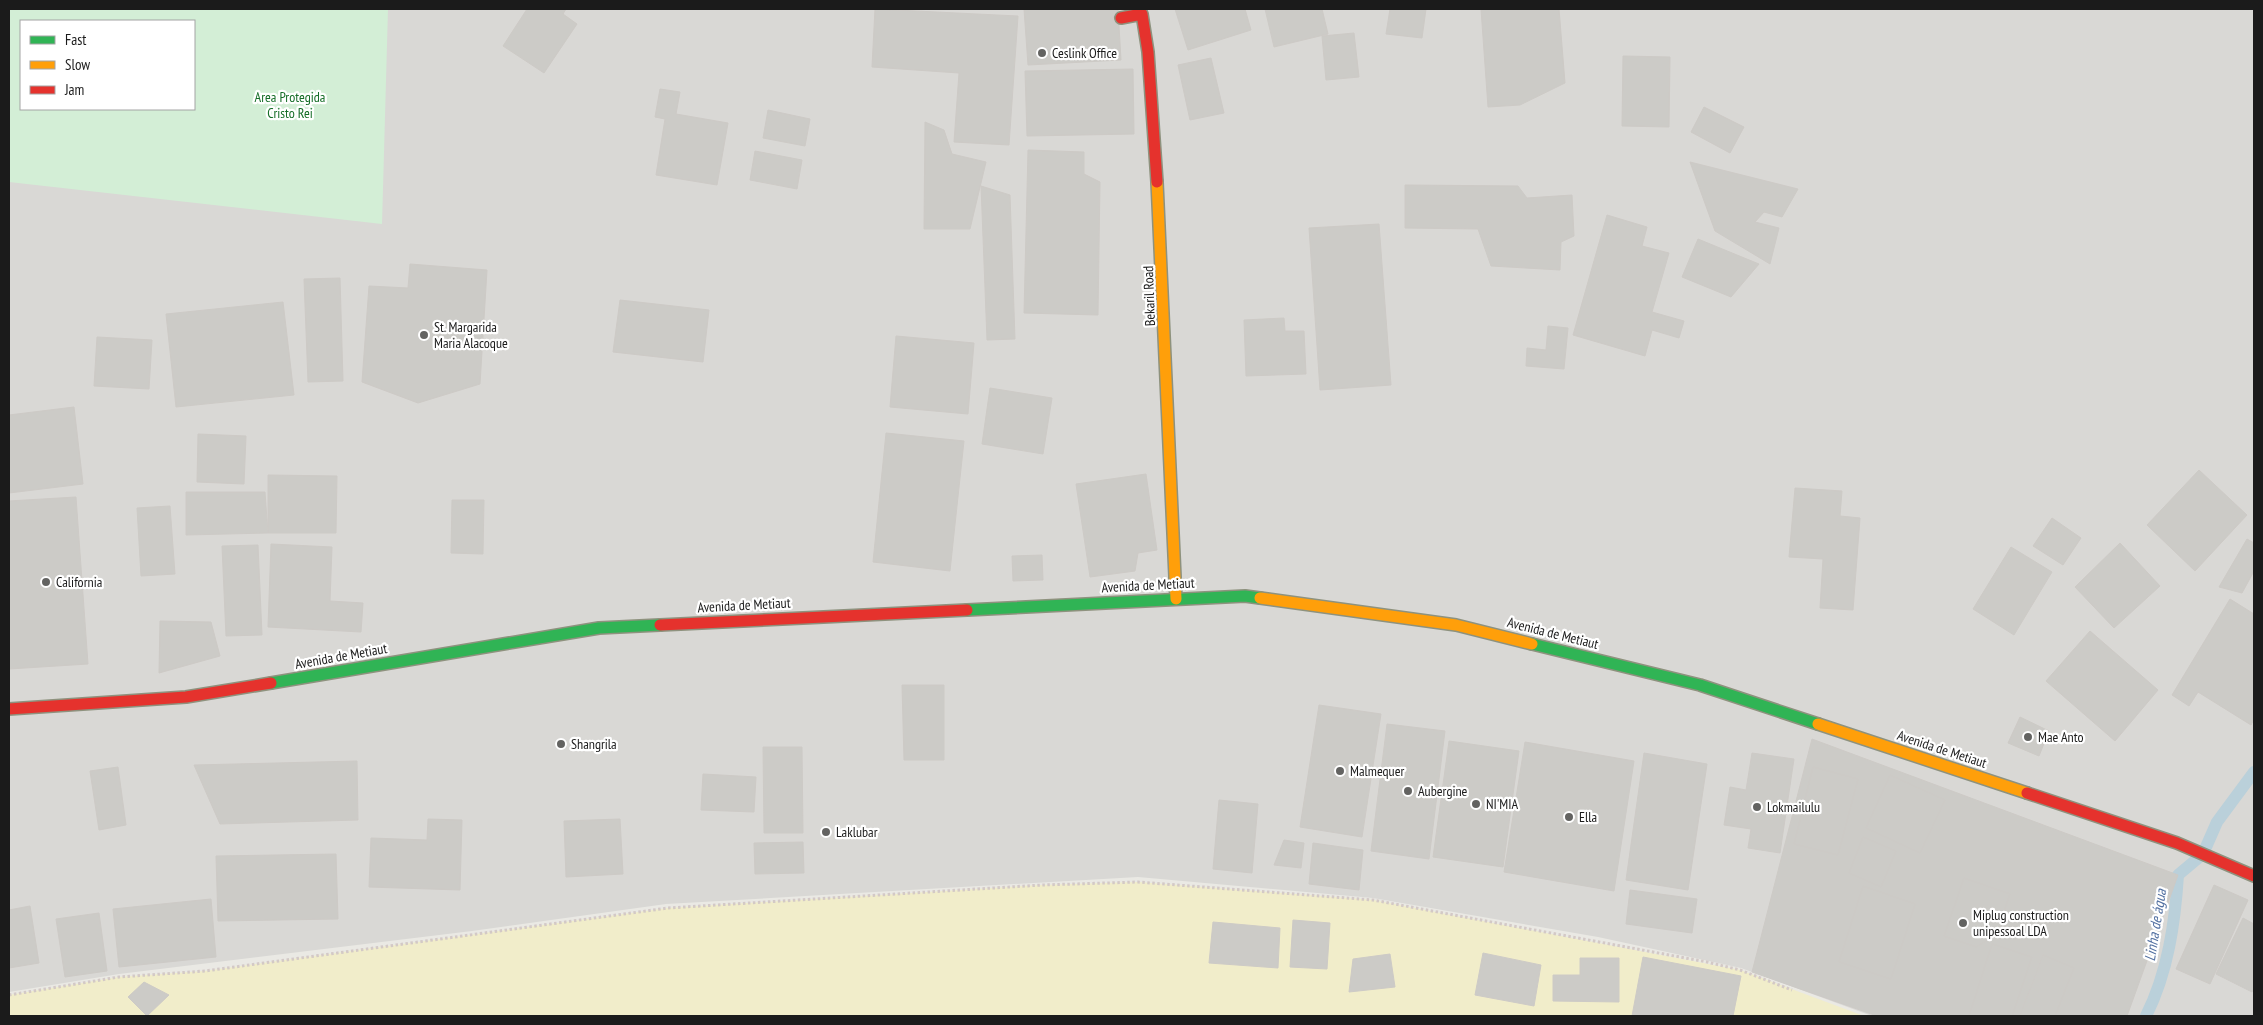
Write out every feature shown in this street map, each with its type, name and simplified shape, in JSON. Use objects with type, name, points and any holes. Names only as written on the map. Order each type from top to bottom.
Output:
[{"type":"main road","name":"Bekaril Road","points":[[1121,18],[1142,14],[1148,52],[1161,236],[1176,599]]},
{"type":"main road","name":"Avenida de Metiaut","points":[[9,709],[186,697],[599,628],[1245,596],[1456,625],[1700,685],[2177,842],[2254,876]]},
{"type":"path","points":[[9,996],[119,977],[205,971],[668,908],[1015,886],[1138,882],[1373,900],[1707,962],[1740,970],[1792,990]]},
{"type":"shaded area","points":[[346,9],[2254,9],[2254,1016],[1872,1016],[1741,968],[1598,937],[1373,898],[1138,877],[666,904],[472,931],[119,974],[9,992],[9,128],[334,175]]},
{"type":"sand","points":[[1138,882],[1373,900],[1740,970],[1864,1016],[9,1016],[9,995],[119,977],[205,971],[668,908],[1042,885]]},
{"type":"green space","name":"Area Protegida Cristo Rei","points":[[9,9],[388,9],[382,224],[9,182]]},
{"type":"building","points":[[527,9],[566,9],[563,14],[577,24],[544,73],[503,46]]},
{"type":"building","points":[[875,9],[1018,16],[1009,145],[954,142],[959,73],[872,67]]},
{"type":"building","points":[[1024,9],[1118,9],[1121,60],[1028,65]]},
{"type":"building","points":[[1175,9],[1245,9],[1251,30],[1188,50]]},
{"type":"building","points":[[1265,9],[1322,9],[1328,34],[1274,47]]},
{"type":"building","points":[[1390,9],[1426,9],[1422,38],[1386,34]]},
{"type":"building","points":[[1481,9],[1559,9],[1565,83],[1520,105],[1488,107]]},
{"type":"building","points":[[1354,33],[1359,77],[1326,80],[1322,36]]},
{"type":"building","points":[[1623,56],[1670,57],[1669,127],[1622,126]]},
{"type":"building","points":[[1211,58],[1224,113],[1190,120],[1178,65]]},
{"type":"building","points":[[1133,69],[1134,134],[1027,136],[1025,71]]},
{"type":"building","points":[[660,89],[680,92],[676,114],[728,123],[717,185],[656,175],[665,119],[655,117]]},
{"type":"building","points":[[1704,107],[1744,127],[1730,153],[1691,132]]},
{"type":"building","points":[[768,110],[810,119],[805,146],[763,138]]},
{"type":"building","points":[[925,122],[944,130],[952,154],[986,162],[970,229],[924,229]]},
{"type":"building","points":[[1028,150],[1084,152],[1084,174],[1100,182],[1098,315],[1024,313]]},
{"type":"building","points":[[755,151],[802,160],[797,189],[750,180]]},
{"type":"building","points":[[1690,162],[1798,189],[1782,217],[1764,212],[1755,222],[1779,228],[1770,264],[1715,231]]},
{"type":"building","points":[[1405,185],[1518,186],[1527,198],[1572,195],[1574,236],[1561,242],[1560,270],[1491,266],[1478,229],[1405,228]]},
{"type":"building","points":[[981,186],[1010,195],[1015,339],[987,340]]},
{"type":"building","points":[[1607,215],[1647,227],[1642,246],[1669,253],[1652,312],[1684,321],[1679,338],[1652,330],[1645,356],[1573,335]]},
{"type":"building","points":[[1379,224],[1391,385],[1320,390],[1309,228]]},
{"type":"building","points":[[1698,239],[1759,264],[1731,297],[1682,277]]},
{"type":"building","name":"St. Margarida Maria Alacoque","points":[[410,264],[487,270],[480,384],[418,403],[362,382],[369,286],[408,288]]},
{"type":"building","points":[[340,278],[343,381],[308,382],[304,279]]},
{"type":"building","points":[[620,300],[709,310],[703,362],[613,352]]},
{"type":"building","points":[[283,302],[294,395],[176,407],[166,314]]},
{"type":"building","points":[[1284,318],[1285,331],[1304,331],[1306,374],[1246,376],[1244,320]]},
{"type":"building","points":[[1548,326],[1568,328],[1564,369],[1526,366],[1527,348],[1546,350]]},
{"type":"building","points":[[896,336],[974,343],[968,414],[890,407]]},
{"type":"building","points":[[97,337],[152,340],[149,389],[94,386]]},
{"type":"building","points":[[990,388],[1052,398],[1043,454],[982,444]]},
{"type":"building","points":[[74,407],[83,484],[9,493],[9,415]]},
{"type":"building","points":[[886,433],[964,441],[950,571],[873,562]]},
{"type":"building","points":[[198,434],[246,436],[244,484],[197,482]]},
{"type":"building","points":[[2199,470],[2247,515],[2195,571],[2147,525]]},
{"type":"building","points":[[1146,474],[1157,550],[1138,553],[1135,571],[1090,577],[1076,484]]},
{"type":"building","points":[[268,475],[337,476],[336,533],[268,533]]},
{"type":"building","points":[[1795,488],[1842,491],[1840,516],[1860,518],[1853,610],[1820,608],[1823,559],[1789,557]]},
{"type":"building","points":[[186,492],[265,492],[268,533],[186,535]]},
{"type":"building","name":"California","points":[[76,497],[88,664],[9,669],[9,501]]},
{"type":"building","points":[[452,500],[484,500],[483,554],[451,553]]},
{"type":"building","points":[[170,506],[175,574],[141,576],[137,508]]},
{"type":"building","points":[[2052,518],[2081,538],[2063,565],[2033,546]]},
{"type":"building","points":[[2247,539],[2254,543],[2254,571],[2242,593],[2219,587]]},
{"type":"building","points":[[2120,543],[2160,586],[2114,628],[2075,587]]},
{"type":"building","points":[[271,544],[332,547],[330,601],[363,603],[361,632],[268,627]]},
{"type":"building","points":[[258,545],[262,635],[226,636],[222,546]]},
{"type":"building","points":[[2011,547],[2052,572],[2014,635],[1973,609]]},
{"type":"building","points":[[1042,555],[1043,580],[1013,581],[1012,556]]},
{"type":"building","points":[[2230,599],[2254,614],[2254,719],[2251,725],[2198,692],[2189,706],[2172,695]]},
{"type":"building","points":[[160,621],[211,622],[220,656],[159,673]]},
{"type":"building","points":[[2090,631],[2158,690],[2115,741],[2046,681]]},
{"type":"building","points":[[902,685],[944,685],[944,760],[904,760]]},
{"type":"building","name":"Malmequer","points":[[1319,705],[1381,714],[1362,837],[1300,827]]},
{"type":"building","name":"Mae Anto","points":[[2020,717],[2049,731],[2039,756],[2008,743]]},
{"type":"building","name":"Aubergine","points":[[1387,724],[1445,731],[1429,859],[1371,851]]},
{"type":"building","name":"Miplug construction unipessoal LDA","points":[[1812,739],[2178,875],[2127,1016],[1877,1016],[1752,972]]},
{"type":"building","name":"NI'MIA","points":[[1449,741],[1519,751],[1503,867],[1433,857]]},
{"type":"building","name":"Ella","points":[[1525,742],[1634,761],[1614,891],[1504,872]]},
{"type":"building","points":[[763,747],[802,747],[803,833],[764,833]]},
{"type":"building","points":[[1644,753],[1707,764],[1688,890],[1626,880]]},
{"type":"building","name":"Lokmailulu","points":[[1752,753],[1794,759],[1780,853],[1748,848],[1751,829],[1724,825],[1730,787],[1746,790]]},
{"type":"building","points":[[357,761],[358,820],[220,824],[194,765]]},
{"type":"building","points":[[118,767],[126,825],[99,830],[90,771]]},
{"type":"building","points":[[1813,767],[1858,779],[1838,855],[1794,844]]},
{"type":"building","points":[[703,774],[756,777],[754,812],[701,810]]},
{"type":"building","points":[[1890,775],[1945,800],[1920,853],[1866,828]]},
{"type":"building","points":[[1219,800],[1258,804],[1252,873],[1213,869]]},
{"type":"building","points":[[428,819],[462,820],[460,890],[369,887],[371,838],[427,840]]},
{"type":"building","points":[[620,819],[623,874],[566,877],[564,821]]},
{"type":"building","points":[[1863,837],[1896,851],[1881,887],[1849,873]]},
{"type":"building","points":[[1284,840],[1304,843],[1301,868],[1274,865]]},
{"type":"building","points":[[803,842],[804,873],[755,874],[754,843]]},
{"type":"building","points":[[1313,843],[1363,850],[1359,890],[1309,884]]},
{"type":"building","points":[[336,854],[338,919],[218,921],[216,856]]},
{"type":"building","points":[[1964,878],[2010,894],[1996,935],[1976,947],[1944,936]]},
{"type":"building","points":[[2214,885],[2248,900],[2210,984],[2176,969]]},
{"type":"building","points":[[1863,886],[1915,904],[1891,979],[1839,962]]},
{"type":"building","points":[[1630,890],[1697,899],[1692,933],[1626,924]]},
{"type":"building","points":[[211,899],[216,957],[119,967],[113,909]]},
{"type":"building","points":[[30,906],[39,963],[9,968],[9,910]]},
{"type":"building","points":[[99,913],[107,971],[65,977],[56,919]]},
{"type":"building","points":[[2243,918],[2254,924],[2254,988],[2252,992],[2216,974]]},
{"type":"building","points":[[1293,920],[1330,923],[1327,969],[1290,967]]},
{"type":"building","points":[[1213,922],[1280,928],[1278,968],[1209,963]]},
{"type":"building","points":[[1992,944],[2032,957],[2012,1016],[1969,1016]]},
{"type":"building","points":[[1483,953],[1541,965],[1534,1006],[1475,995]]},
{"type":"building","points":[[1390,954],[1395,987],[1349,992],[1353,959]]},
{"type":"building","points":[[2043,955],[2074,968],[2055,1016],[2020,1016]]},
{"type":"building","points":[[1643,957],[1741,976],[1733,1016],[1632,1016]]},
{"type":"building","points":[[1580,958],[1619,958],[1619,1002],[1553,1001],[1553,975],[1580,975]]},
{"type":"building","points":[[144,982],[169,995],[147,1016],[128,997]]},
{"type":"waterway","name":"Linha de água","points":[[2146,1016],[2154,999],[2165,965],[2175,911],[2178,875],[2203,854],[2217,822],[2254,772]]},
{"type":"traffic: fast","points":[[967,610],[1245,596],[1260,598]]},
{"type":"traffic: fast","points":[[271,683],[599,628],[660,625]]},
{"type":"traffic: fast","points":[[1532,644],[1700,685],[1818,724]]},
{"type":"traffic: slow","points":[[1157,182],[1176,599]]},
{"type":"traffic: slow","points":[[1260,598],[1456,625],[1532,644]]},
{"type":"traffic: slow","points":[[1818,724],[2027,793]]},
{"type":"traffic: jam","points":[[1121,18],[1142,14],[1148,52],[1157,182]]},
{"type":"traffic: jam","points":[[660,625],[967,610]]},
{"type":"traffic: jam","points":[[9,709],[186,697],[271,683]]},
{"type":"traffic: jam","points":[[2027,793],[2177,843],[2254,876]]},
{"type":"place","name":"Ceslink Office","points":[[1042,53]]},
{"type":"place","name":"St. Margarida Maria Alacoque","points":[[424,335]]},
{"type":"place","name":"California","points":[[46,582]]},
{"type":"place","name":"Mae Anto","points":[[2028,737]]},
{"type":"place","name":"Shangrila","points":[[561,744]]},
{"type":"place","name":"Malmequer","points":[[1340,771]]},
{"type":"place","name":"Aubergine","points":[[1408,791]]},
{"type":"place","name":"NI'MIA","points":[[1476,804]]},
{"type":"place","name":"Lokmailulu","points":[[1757,807]]},
{"type":"place","name":"Ella","points":[[1569,817]]},
{"type":"place","name":"Laklubar","points":[[826,832]]},
{"type":"place","name":"Miplug construction unipessoal LDA","points":[[1963,923]]}]
